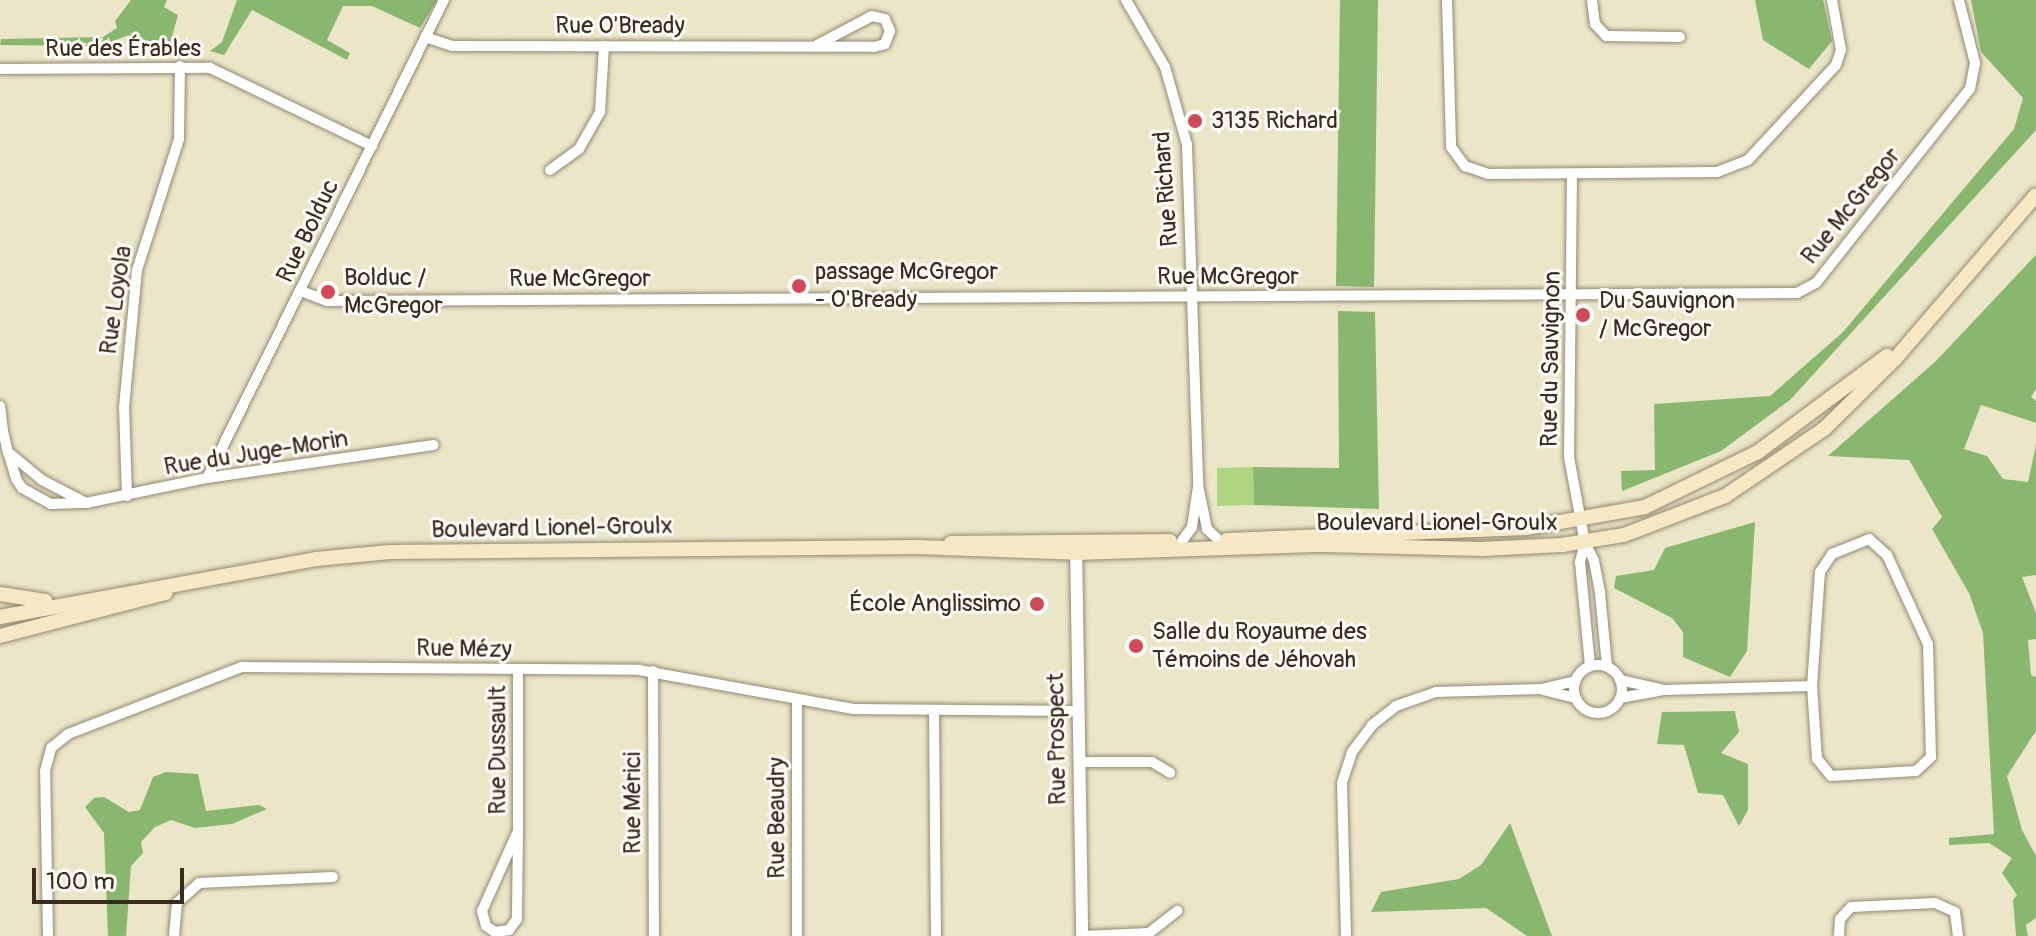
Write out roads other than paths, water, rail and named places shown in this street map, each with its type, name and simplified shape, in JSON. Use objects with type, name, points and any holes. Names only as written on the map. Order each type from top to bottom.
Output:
[{"type":"main road","name":"Boulevard Lionel-Groulx","points":[[0,617],[61,603],[191,584],[316,559],[390,552],[1323,545],[1482,549],[1585,543],[1695,509],[1769,470],[1868,388],[2036,195]]},
{"type":"main road","name":"Boulevard Lionel-Groulx","points":[[1076,547],[1580,522],[1672,497],[1747,458],[1861,378],[1928,318]]},
{"type":"main road","name":"Boulevard Lionel-Groulx","points":[[0,636],[43,627],[191,584]]},
{"type":"main road","points":[[0,594],[61,603]]},
{"type":"main road","points":[[0,644],[43,627]]},
{"type":"street","name":"Rue Bolduc","points":[[207,478],[444,0]]},
{"type":"street","name":"Rue Richard","points":[[1126,0],[1165,67],[1182,122],[1193,297],[1198,485],[1193,522],[1182,541]]},
{"type":"street","points":[[1447,0],[1448,135],[1456,157],[1488,174],[1717,172],[1748,160],[1836,65],[1841,50],[1832,0]]},
{"type":"street","points":[[1592,0],[1595,24],[1606,36],[1680,37]]},
{"type":"street","name":"Rue McGregor","points":[[301,291],[327,301],[1790,294],[1816,283],[1970,89],[1975,63],[1959,0]]},
{"type":"street","name":"Rue O'Bready","points":[[425,37],[452,46],[880,46],[890,31],[885,19],[872,16],[817,45]]},
{"type":"street","points":[[550,170],[579,149],[600,112],[604,46]]},
{"type":"street","name":"Rue des Érables","points":[[0,69],[180,66],[239,78],[372,146]]},
{"type":"street","name":"Rue Loyola","points":[[127,496],[124,407],[137,270],[179,139],[180,66]]},
{"type":"street","name":"Rue du Sauvignon","points":[[1572,174],[1569,457],[1585,543]]},
{"type":"street","name":"Rue du Juge-Morin","points":[[0,406],[16,479],[30,495],[64,506],[207,478],[434,445]]},
{"type":"street","points":[[8,452],[42,480],[86,503]]},
{"type":"street","name":"Rue Richard","points":[[1198,485],[1207,529],[1219,540]]},
{"type":"street","points":[[1861,539],[1875,541],[1887,555],[1928,644],[1930,763],[1916,771],[1840,776],[1824,771],[1817,759],[1812,686],[1822,564],[1861,539]]},
{"type":"street","points":[[1585,543],[1580,562],[1590,666]]},
{"type":"street","points":[[1585,543],[1598,582],[1607,666],[1620,680],[1663,690]]},
{"type":"street","name":"Rue Prospect","points":[[1076,547],[1082,936]]},
{"type":"street","points":[[1346,936],[1341,802],[1346,766],[1360,739],[1382,716],[1421,696],[1541,689],[1575,681],[1590,666],[1607,666]]},
{"type":"street","name":"Rue Mézy","points":[[48,936],[46,759],[68,734],[242,667],[653,671],[797,701],[934,713],[1078,711]]},
{"type":"street","name":"Rue Dussault","points":[[518,670],[518,831],[517,919],[509,930],[495,932],[483,921],[482,911],[518,831]]},
{"type":"street","name":"Rue Mérici","points":[[653,671],[654,936]]},
{"type":"street","points":[[1620,680],[1620,698]]},
{"type":"street","points":[[1575,681],[1576,698]]},
{"type":"street","points":[[1541,689],[1576,698],[1595,713],[1609,710],[1620,698],[1663,690],[1812,686]]},
{"type":"street","name":"Rue Beaudry","points":[[797,701],[797,936]]},
{"type":"street","points":[[934,713],[936,936]]},
{"type":"street","points":[[1080,762],[1152,762],[1170,773]]},
{"type":"street","points":[[174,936],[177,903],[199,883],[333,877]]},
{"type":"street","points":[[1839,936],[1840,919],[1851,907],[1943,903],[1955,912],[1958,936]]},
{"type":"street","points":[[1082,936],[1149,933],[1177,911]]},
{"type":"place","name":"3135 Richard","points":[[1195,121]]},
{"type":"place","name":"passage McGregor - O'Bready","points":[[799,286]]},
{"type":"place","name":"Bolduc / McGregor","points":[[328,292]]},
{"type":"place","name":"Du Sauvignon / McGregor","points":[[1583,315]]},
{"type":"place","name":"École Anglissimo","points":[[1037,604]]},
{"type":"place","name":"Salle du Royaume des Témoins de Jéhovah","points":[[1136,646]]}]
